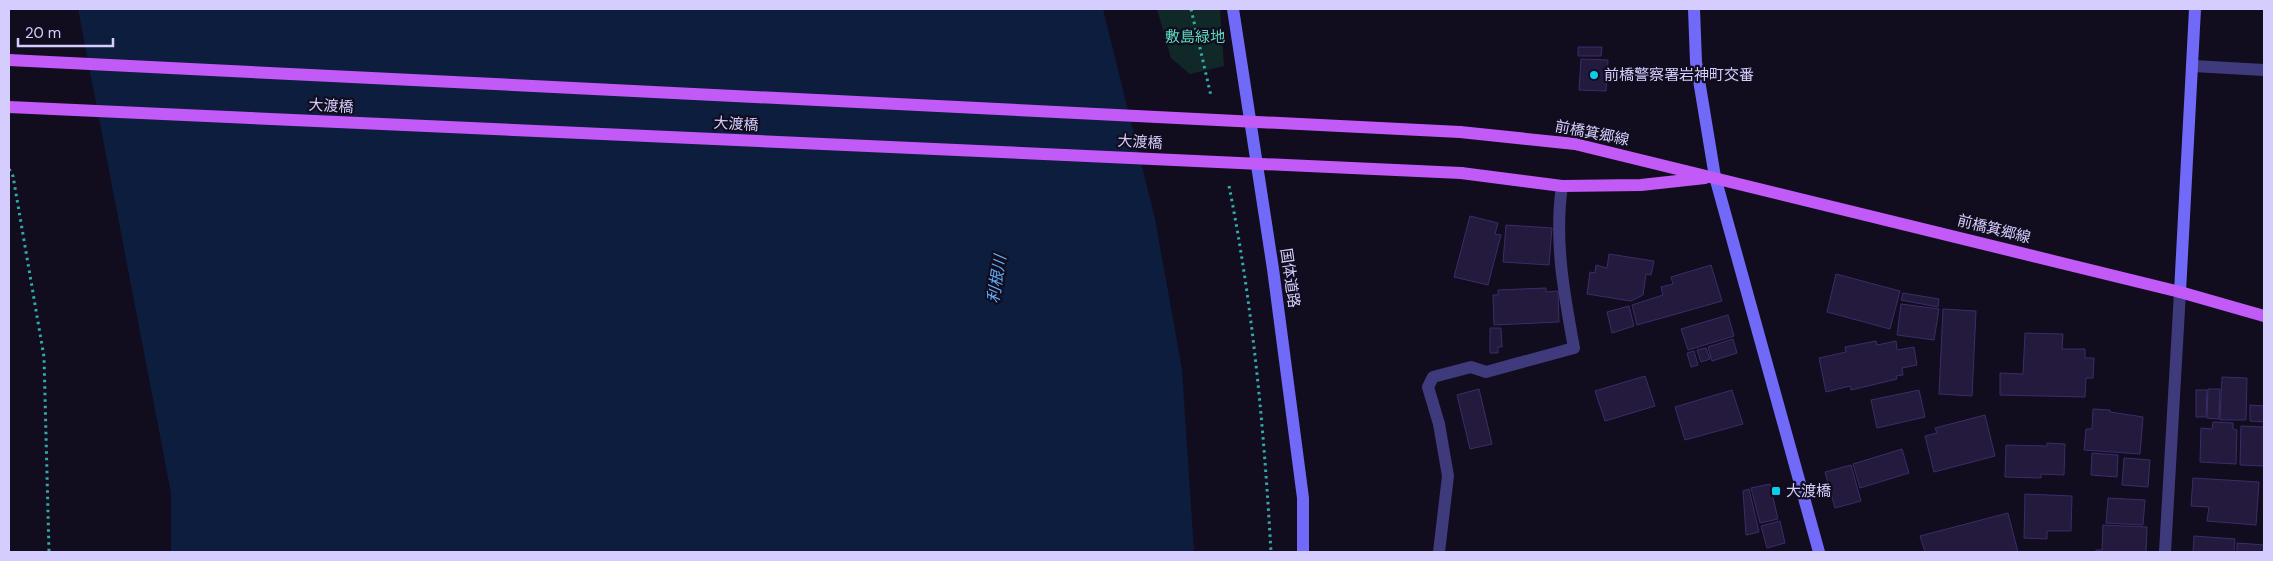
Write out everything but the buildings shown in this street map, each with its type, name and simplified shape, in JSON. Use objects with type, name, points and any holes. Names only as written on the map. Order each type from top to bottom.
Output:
[{"type":"main road","name":"大渡橋","points":[[9,60],[1460,132]]},
{"type":"main road","name":"大渡橋","points":[[9,107],[1461,173]]},
{"type":"main road","name":"前橋箕郷線","points":[[1460,132],[1575,144],[2180,292],[2264,316]]},
{"type":"main road","name":"前橋箕郷線","points":[[1461,173],[1562,186],[1640,185],[1715,177]]},
{"type":"street","name":"国体道路","points":[[1233,9],[1273,269],[1303,498],[1303,552]]},
{"type":"street","points":[[1694,9],[1696,62],[1715,177],[1819,552]]},
{"type":"street","points":[[2165,552],[2195,9]]},
{"type":"street","points":[[2193,66],[2264,70]]},
{"type":"street","points":[[1439,552],[1448,476],[1439,424],[1428,387],[1434,377],[1471,367],[1486,372],[1574,348],[1561,278],[1558,211],[1562,186]]},
{"type":"path","points":[[1191,9],[1212,102]]},
{"type":"path","points":[[9,169],[13,176],[44,357],[49,552]]},
{"type":"path","points":[[1227,178],[1243,265],[1254,354],[1265,456],[1271,552]]},
{"type":"green space","name":"敷島緑地","points":[[1157,9],[1220,9],[1224,66],[1190,74],[1171,58]]},
{"type":"water","name":"利根川","points":[[78,9],[1103,9],[1155,219],[1182,369],[1194,552],[171,552],[171,493]]},
{"type":"place","name":"前橋警察署岩神町交番","points":[[1594,75]]},
{"type":"place","name":"大渡橋","points":[[1776,491]]}]
